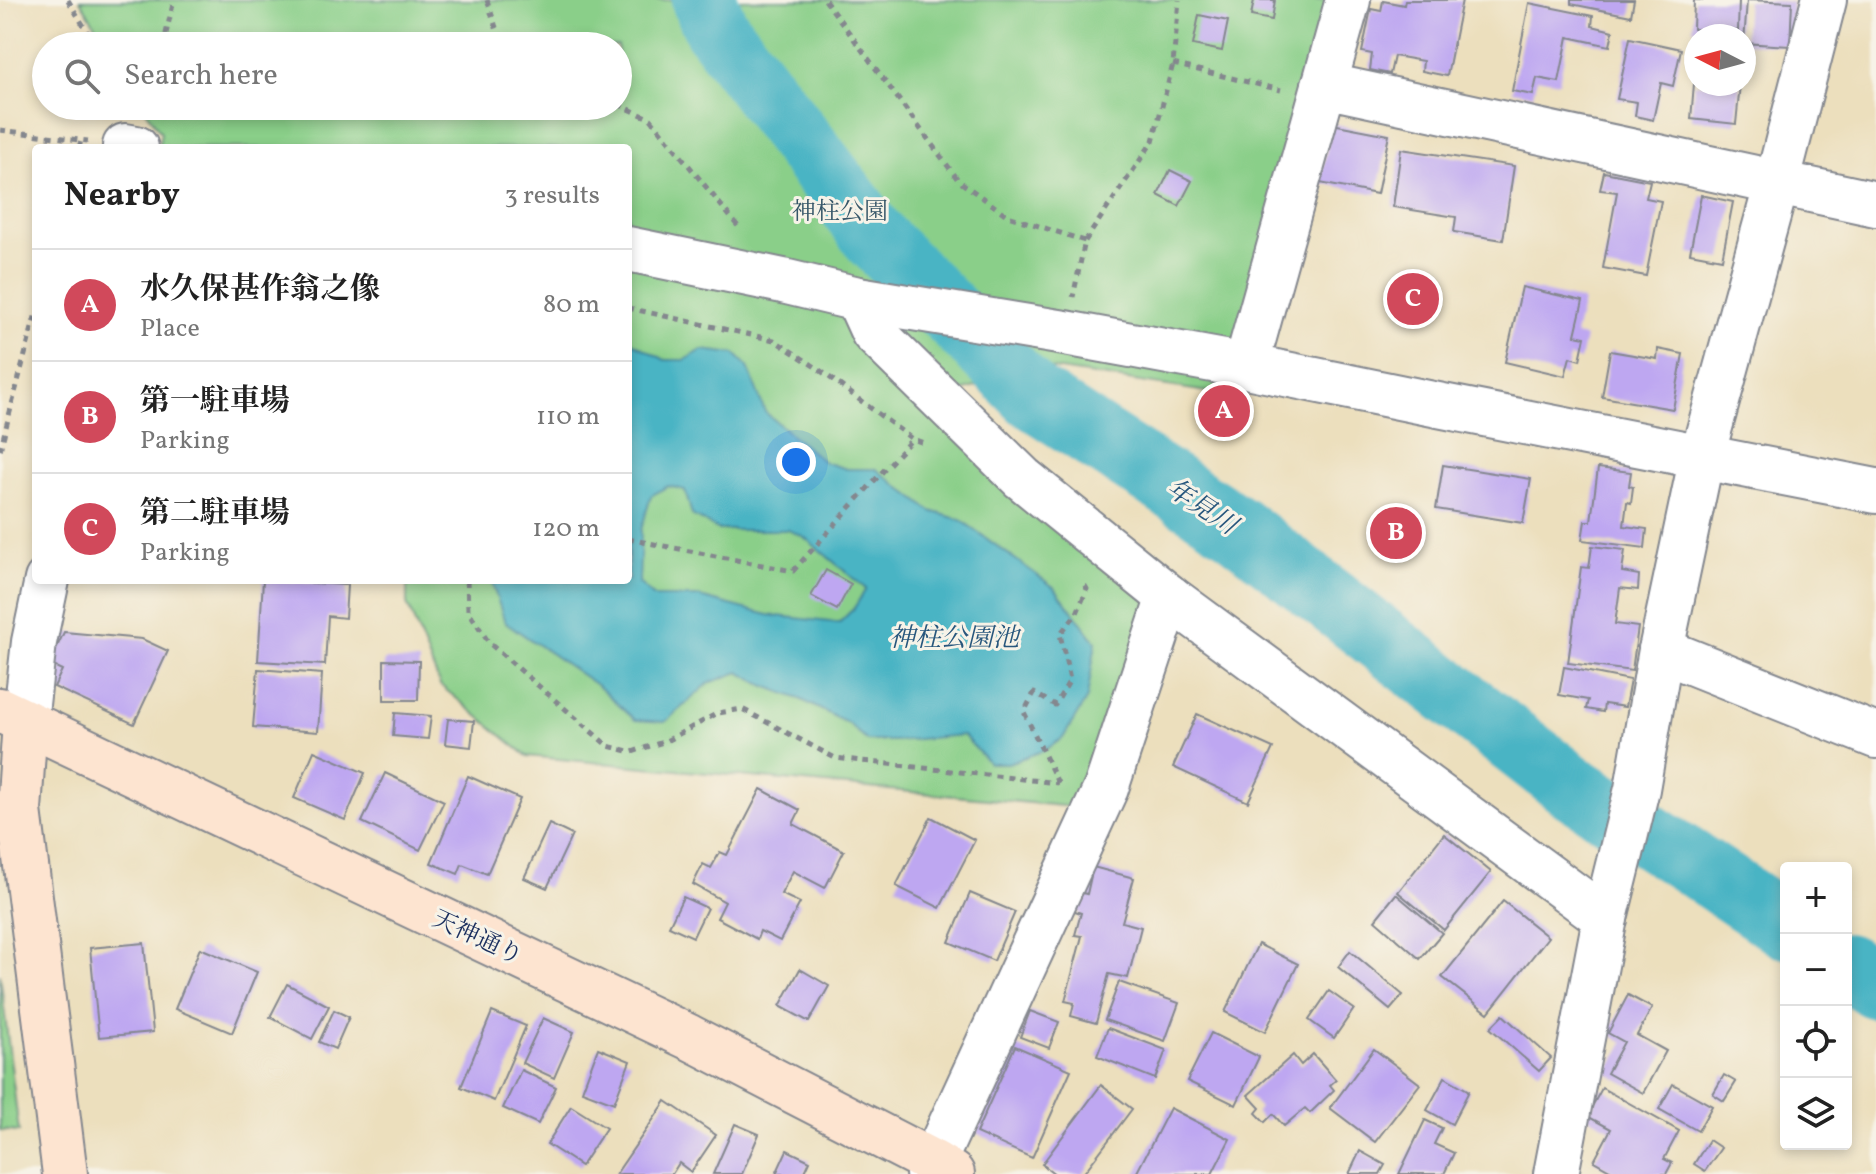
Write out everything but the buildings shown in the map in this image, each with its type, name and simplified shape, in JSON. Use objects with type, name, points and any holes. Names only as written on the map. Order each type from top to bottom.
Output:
[{"type":"street","points":[[1246,366],[1348,0]]},
{"type":"street","points":[[1556,1174],[1605,918],[1637,789],[1661,650],[1702,456],[1824,0]]},
{"type":"street","points":[[1322,92],[1876,204]]},
{"type":"street","points":[[632,250],[858,299],[1246,366],[1876,491]]},
{"type":"street","points":[[858,299],[873,332],[1022,478],[1169,597],[1605,918]]},
{"type":"street","points":[[46,584],[13,716],[19,810],[65,1174]]},
{"type":"street","points":[[938,1170],[1106,788],[1169,597]]},
{"type":"street","points":[[1661,650],[1876,736]]},
{"type":"street","name":"天神通り","points":[[13,716],[675,1030],[938,1170]]},
{"type":"path","points":[[68,0],[87,32]]},
{"type":"path","points":[[166,32],[174,0]]},
{"type":"path","points":[[487,0],[497,32]]},
{"type":"path","points":[[825,0],[959,181],[1008,216],[1085,241]]},
{"type":"path","points":[[1065,333],[1085,241],[1153,141],[1173,64],[1179,0]]},
{"type":"path","points":[[1173,64],[1322,92]]},
{"type":"path","points":[[632,110],[651,119],[745,235]]},
{"type":"path","points":[[0,130],[108,144]]},
{"type":"path","points":[[80,144],[81,140]]},
{"type":"path","points":[[632,309],[774,340],[912,439],[929,445]]},
{"type":"path","points":[[0,450],[32,328]]},
{"type":"path","points":[[632,540],[793,571],[912,439]]},
{"type":"path","points":[[1058,783],[1024,712],[1034,693],[1055,705],[1070,680],[1060,634],[1077,613],[1087,589],[1077,570]]},
{"type":"path","points":[[467,584],[468,610],[489,643],[608,746],[632,752],[666,741],[718,713],[742,709],[835,758],[1106,788]]},
{"type":"green space","name":"神柱公園","points":[[80,0],[1333,0],[1247,312],[1214,393],[1040,367],[949,395],[1160,574],[1073,807],[527,756],[440,685],[407,604],[407,584],[632,584],[632,144],[159,144],[161,133],[152,120],[632,120],[632,32],[99,32]]},
{"type":"green space","points":[[0,974],[19,1132],[0,1130]]},
{"type":"water","name":"神柱公園池","points":[[632,342],[665,360],[685,360],[702,350],[735,354],[748,367],[765,412],[824,462],[847,469],[876,469],[931,511],[961,520],[1055,588],[1096,642],[1087,698],[1063,738],[1045,750],[1008,763],[989,763],[963,735],[867,741],[849,724],[739,672],[709,683],[665,722],[635,720],[598,686],[505,622],[492,584],[632,584]],"holes":[[[668,486],[685,490],[692,515],[719,530],[788,530],[803,536],[866,589],[854,608],[839,623],[768,615],[700,597],[654,597],[639,583],[641,530],[651,496]]]},
{"type":"waterway","name":"年見川","points":[[704,0],[716,28],[875,238],[1032,396],[1237,528],[1571,786],[1780,922]]},
{"type":"waterway","name":"年見川","points":[[1852,970],[1876,986]]},
{"type":"place","name":"第二駐車場","points":[[1413,299]]},
{"type":"place","name":"水久保甚作翁之像","points":[[1224,411]]},
{"type":"place","name":"第一駐車場","points":[[1396,533]]}]
